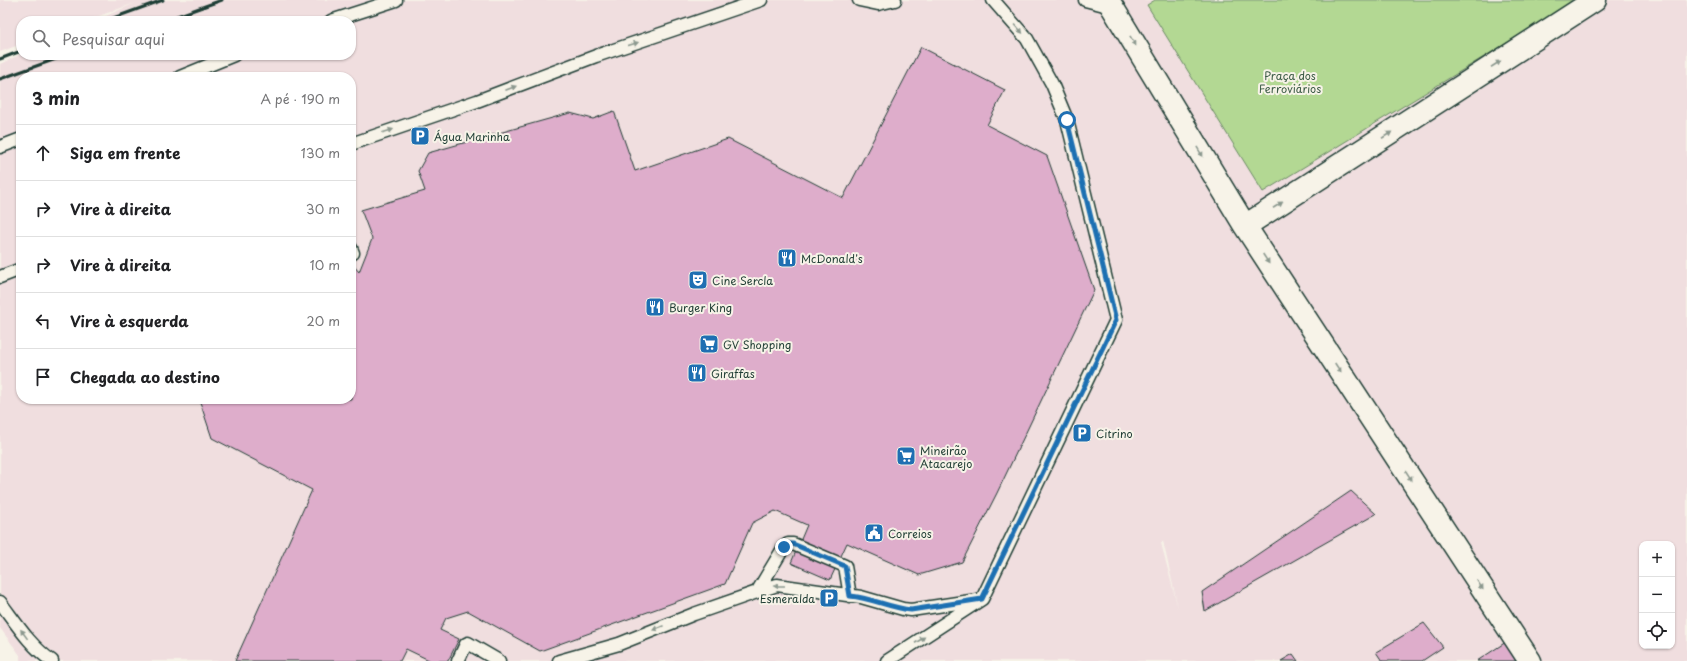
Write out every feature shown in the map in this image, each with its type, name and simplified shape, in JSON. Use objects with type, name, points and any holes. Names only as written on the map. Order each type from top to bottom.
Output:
[{"type":"street","points":[[1245,226],[1595,0]]},
{"type":"street","points":[[1115,2],[1245,226],[1530,661]]},
{"type":"lane","points":[[346,16],[396,0]]},
{"type":"lane","points":[[356,142],[477,101],[596,56],[761,0]]},
{"type":"lane","points":[[859,0],[878,4],[895,0]]},
{"type":"lane","points":[[887,661],[982,599],[1116,320],[1067,120],[1052,84],[1028,39],[993,0]]},
{"type":"lane","points":[[1085,0],[1115,2]]},
{"type":"lane","points":[[192,72],[222,60]]},
{"type":"lane","points":[[0,147],[16,141]]},
{"type":"lane","points":[[0,277],[16,271]]},
{"type":"lane","points":[[757,592],[784,547],[788,544],[793,544],[845,566],[850,596]]},
{"type":"lane","points":[[559,661],[619,644],[694,614],[777,585],[873,599],[903,609],[911,610],[982,599]]},
{"type":"lane","points":[[0,602],[29,641],[42,655],[52,661]]},
{"type":"lane","points":[[458,661],[466,644],[468,643],[499,661]]},
{"type":"shaded area","name":"GV Shopping","points":[[0,0],[1687,0],[1687,661],[20,661],[20,655],[0,628],[0,64],[16,56],[16,60],[356,60],[356,16],[106,16],[135,3],[99,16],[16,16],[16,46],[0,52]],"holes":[[[1163,541],[1178,608],[1161,543]]]},
{"type":"green space","name":"Praça dos Ferroviários","points":[[1155,0],[1577,0],[1263,192],[1147,5]]},
{"type":"building","name":"GV Shopping","points":[[921,47],[1005,90],[987,125],[1047,156],[1094,290],[997,493],[962,562],[919,575],[847,543],[830,580],[791,563],[807,525],[775,511],[752,523],[725,584],[540,651],[468,611],[446,618],[440,630],[459,639],[448,661],[431,661],[406,649],[400,661],[235,661],[312,490],[212,438],[201,404],[356,404],[356,268],[359,272],[372,239],[361,210],[425,191],[418,171],[428,153],[570,113],[593,119],[614,111],[635,171],[728,139],[843,198]]},
{"type":"building","points":[[1351,491],[1376,514],[1205,611],[1202,592]]},
{"type":"building","points":[[1424,623],[1443,647],[1422,661],[1382,661],[1376,652]]},
{"type":"building","points":[[1506,642],[1519,661],[1477,661]]},
{"type":"building","points":[[1293,654],[1298,661],[1281,661]]},
{"type":"railway","points":[[119,16],[163,0]]},
{"type":"railway","points":[[177,16],[222,0]]},
{"type":"railway","points":[[0,59],[16,53]]},
{"type":"railway","points":[[20,72],[53,60]]},
{"type":"railway","points":[[0,79],[16,73]]},
{"type":"place","name":"Água Marinha","points":[[420,136]]},
{"type":"place","name":"McDonald's","points":[[787,258]]},
{"type":"place","name":"Cine Sercla","points":[[698,280]]},
{"type":"place","name":"Burger King","points":[[655,307]]},
{"type":"place","name":"GV Shopping","points":[[709,344]]},
{"type":"place","name":"Giraffas","points":[[697,373]]},
{"type":"place","name":"Citrino","points":[[1082,433]]},
{"type":"place","name":"Mineirão Atacarejo","points":[[906,456]]},
{"type":"place","name":"Correios","points":[[874,533]]},
{"type":"place","name":"Esmeralda","points":[[829,598]]},
{"type":"route","points":[[784,547],[788,544],[793,544],[845,566],[850,596],[873,599],[903,609],[911,610],[920,610],[982,599],[1116,320],[1067,120]]}]
